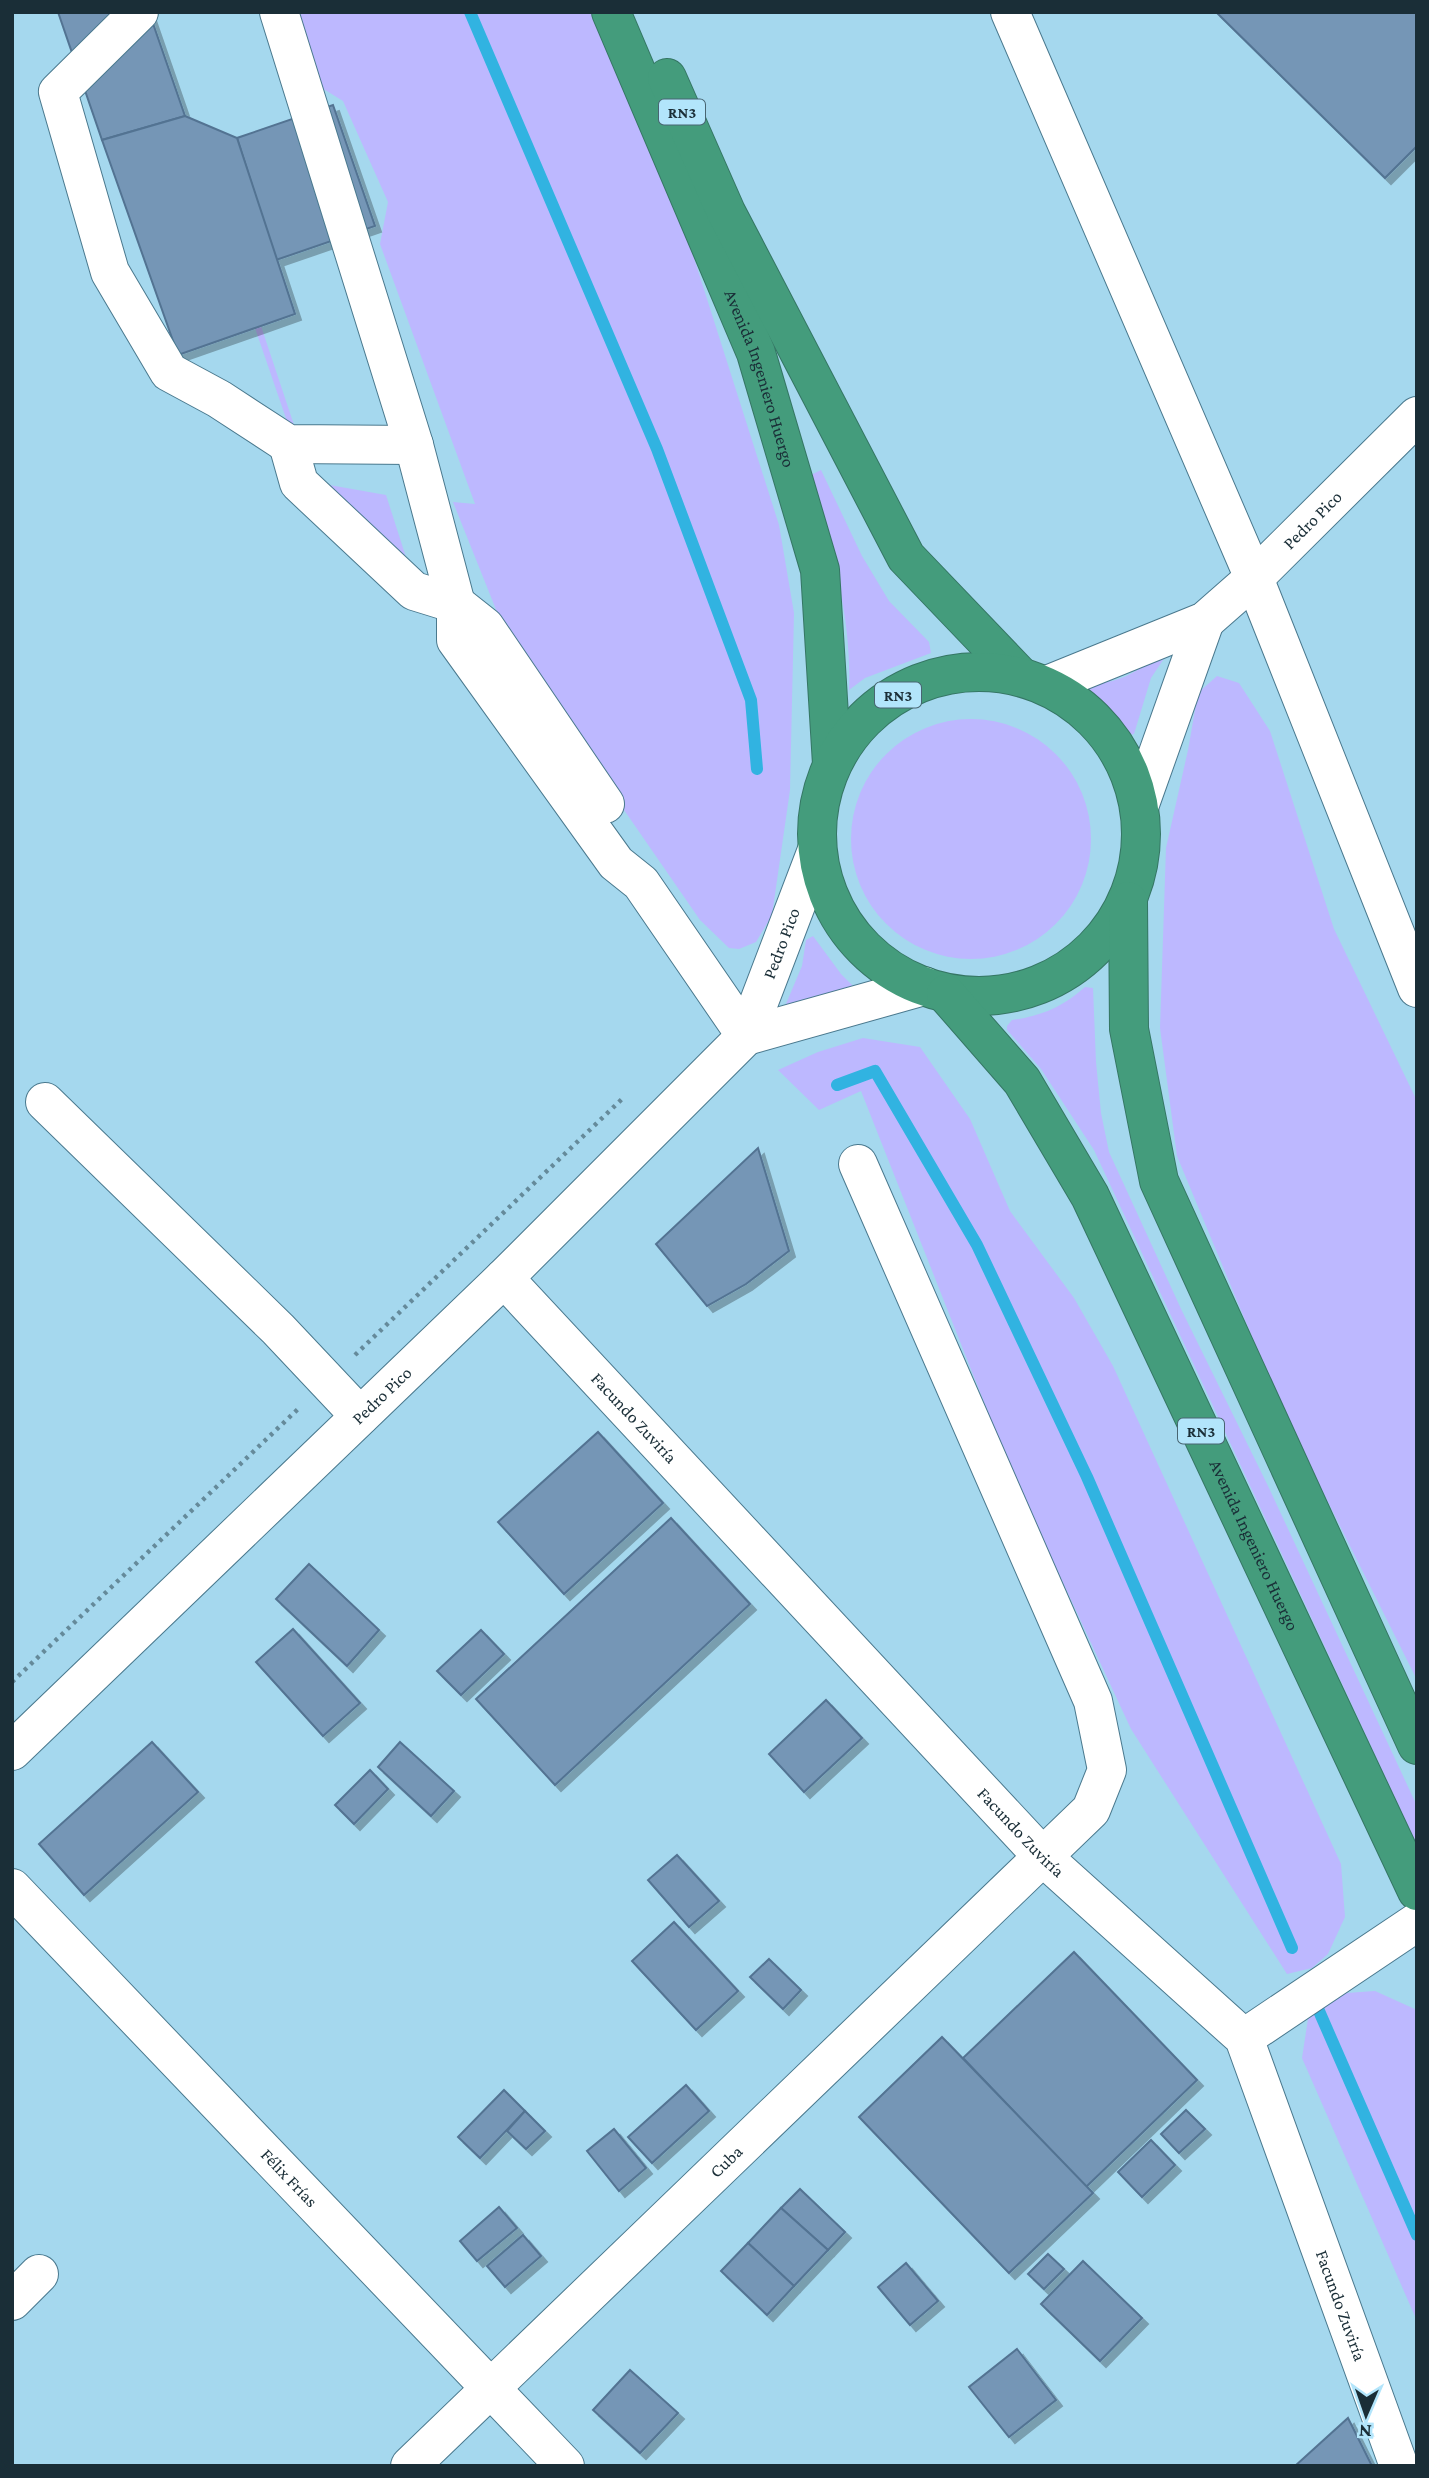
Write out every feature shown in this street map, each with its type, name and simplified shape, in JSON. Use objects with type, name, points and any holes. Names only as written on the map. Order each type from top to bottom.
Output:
[{"type":"highway","name":"Avenida Ingeniero Huergo","points":[[611,12],[756,353],[820,570],[832,764]]},
{"type":"highway","name":"Avenida Ingeniero Huergo","points":[[638,12],[726,212],[906,557],[1033,680],[1090,714],[1123,755],[1140,804],[1142,853],[1128,901],[1101,943],[1062,974],[1016,992],[974,995],[935,990],[883,965],[851,933],[828,894],[817,850],[818,806],[832,764],[864,718],[910,686],[964,671],[1033,680]]},
{"type":"highway","name":"Avenida Ingeniero Huergo","points":[[1128,901],[1129,1029],[1159,1181],[1417,1745]]},
{"type":"highway","name":"Avenida Ingeniero Huergo","points":[[935,990],[1022,1081],[1090,1196],[1417,1891]]},
{"type":"street","points":[[139,12],[58,92],[110,272],[169,372],[219,399],[288,444],[414,445]]},
{"type":"street","points":[[278,12],[414,445],[456,604],[456,640],[616,863],[641,883],[746,1037]]},
{"type":"street","points":[[1010,12],[1254,578],[1417,988]]},
{"type":"street","name":"Pedro Pico","points":[[1033,680],[1205,621],[1254,578],[1417,416]]},
{"type":"street","points":[[288,444],[299,483],[414,591],[456,604]]},
{"type":"street","name":"Pedro Pico","points":[[1140,804],[1205,621]]},
{"type":"street","name":"Pedro Pico","points":[[12,1751],[504,1278],[746,1037],[817,850]]},
{"type":"street","name":"Pedro Pico","points":[[746,1037],[935,990]]},
{"type":"street","points":[[45,1102],[278,1329],[360,1416]]},
{"type":"street","name":"Cuba","points":[[410,2466],[1091,1810],[1107,1770],[1093,1701],[858,1164]]},
{"type":"street","name":"Facundo Zuviría","points":[[504,1278],[1043,1857],[1244,2038],[1399,2466]]},
{"type":"street","name":"Félix Frías","points":[[12,1888],[565,2466]]},
{"type":"street","points":[[1244,2038],[1417,1922]]},
{"type":"street","points":[[12,2301],[39,2274]]},
{"type":"shaded area","points":[[292,12],[595,12],[679,211],[779,525],[794,613],[790,790],[772,915],[756,942],[739,949],[729,948],[700,920],[564,723],[499,617],[453,502],[475,504],[380,244],[388,202],[343,101],[317,85]]},
{"type":"shaded area","points":[[261,326],[295,428],[290,430],[255,328]]},
{"type":"shaded area","points":[[821,470],[862,556],[889,601],[929,642],[931,653],[865,678],[849,690],[843,608],[832,555],[809,476]]},
{"type":"shaded area","points":[[307,481],[386,495],[413,579]]},
{"type":"shaded area","points":[[1162,653],[1165,657],[1151,678],[1134,734],[1127,735],[1084,685],[1126,676]]},
{"type":"shaded area","points":[[1217,676],[1239,683],[1270,731],[1334,929],[1417,1101],[1417,1680],[1284,1414],[1177,1156],[1160,1028],[1166,848],[1198,693]]},
{"type":"shaded area","points":[[959,719],[983,719],[1028,733],[1056,754],[1071,772],[1082,793],[1089,816],[1089,862],[1082,885],[1071,906],[1056,924],[1028,945],[1006,954],[983,959],[959,959],[914,945],[895,932],[878,915],[865,896],[856,874],[851,851],[851,827],[865,782],[878,763],[895,746],[914,733],[936,724]]},
{"type":"shaded area","points":[[813,936],[841,974],[857,990],[780,1018],[802,966],[806,940]]},
{"type":"shaded area","points":[[1085,987],[1093,988],[1096,1062],[1101,1113],[1109,1152],[1417,1806],[1417,1845],[1094,1150],[1041,1069],[1007,1030],[1012,1020],[1051,1010]]},
{"type":"shaded area","points":[[863,1038],[920,1047],[970,1119],[1010,1211],[1074,1298],[1113,1366],[1341,1864],[1345,1917],[1328,1954],[1312,1968],[1287,1974],[1131,1729],[1012,1473],[861,1091],[819,1110],[778,1070],[818,1052]]},
{"type":"shaded area","points":[[1375,1991],[1417,2010],[1417,2321],[1302,2058],[1308,2019],[1332,1994]]},
{"type":"building","points":[[58,12],[149,12],[185,116],[102,140]]},
{"type":"building","points":[[1216,12],[1417,12],[1417,146],[1385,178]]},
{"type":"building","points":[[333,105],[375,226],[276,260],[237,138]]},
{"type":"building","points":[[185,116],[237,138],[295,314],[178,355],[102,140]]},
{"type":"building","points":[[758,1148],[789,1251],[746,1284],[707,1306],[656,1244]]},
{"type":"building","points":[[598,1432],[663,1503],[564,1594],[498,1522]]},
{"type":"building","points":[[671,1518],[750,1604],[555,1785],[476,1699]]},
{"type":"building","points":[[309,1564],[379,1630],[347,1666],[276,1599]]},
{"type":"building","points":[[293,1629],[360,1703],[323,1736],[256,1662]]},
{"type":"building","points":[[481,1630],[504,1654],[461,1695],[437,1671]]},
{"type":"building","points":[[826,1700],[862,1738],[804,1792],[769,1754]]},
{"type":"building","points":[[152,1742],[198,1792],[84,1895],[39,1844]]},
{"type":"building","points":[[400,1742],[454,1791],[431,1816],[378,1767]]},
{"type":"building","points":[[370,1770],[388,1789],[354,1824],[335,1805]]},
{"type":"building","points":[[677,1855],[719,1901],[689,1927],[648,1880]]},
{"type":"building","points":[[674,1922],[738,1991],[696,2030],[632,1961]]},
{"type":"building","points":[[1074,1952],[1197,2080],[1086,2187],[963,2058]]},
{"type":"building","points":[[769,1959],[801,1990],[783,2009],[750,1977]]},
{"type":"building","points":[[942,2037],[1093,2193],[1009,2273],[859,2117]]},
{"type":"building","points":[[686,2085],[709,2111],[652,2163],[628,2137]]},
{"type":"building","points":[[504,2090],[525,2111],[480,2158],[458,2137]]},
{"type":"building","points":[[1186,2110],[1205,2129],[1179,2153],[1161,2134]]},
{"type":"building","points":[[525,2111],[545,2131],[526,2149],[507,2131]]},
{"type":"building","points":[[614,2129],[646,2168],[619,2191],[587,2151]]},
{"type":"building","points":[[1151,2140],[1175,2165],[1142,2197],[1118,2172]]},
{"type":"building","points":[[800,2189],[845,2232],[828,2250],[781,2208]]},
{"type":"building","points":[[499,2207],[517,2228],[477,2261],[460,2241]]},
{"type":"building","points":[[781,2208],[828,2250],[794,2286],[748,2243]]},
{"type":"building","points":[[523,2235],[541,2256],[505,2287],[487,2266]]},
{"type":"building","points":[[748,2243],[794,2286],[767,2315],[721,2271]]},
{"type":"building","points":[[1048,2254],[1064,2269],[1044,2289],[1028,2274]]},
{"type":"building","points":[[1083,2261],[1142,2318],[1100,2361],[1041,2304]]},
{"type":"building","points":[[906,2263],[938,2301],[910,2325],[878,2287]]},
{"type":"building","points":[[1017,2349],[1056,2400],[1009,2437],[969,2387]]},
{"type":"building","points":[[630,2370],[678,2413],[640,2453],[593,2410]]},
{"type":"building","points":[[1348,2418],[1372,2466],[1295,2466]]},
{"type":"waterway","points":[[470,12],[657,449],[751,700],[757,769]]},
{"type":"waterway","points":[[837,1085],[875,1071],[977,1245],[1087,1477],[1292,1948]]},
{"type":"waterway","points":[[1319,2011],[1417,2235]]}]
